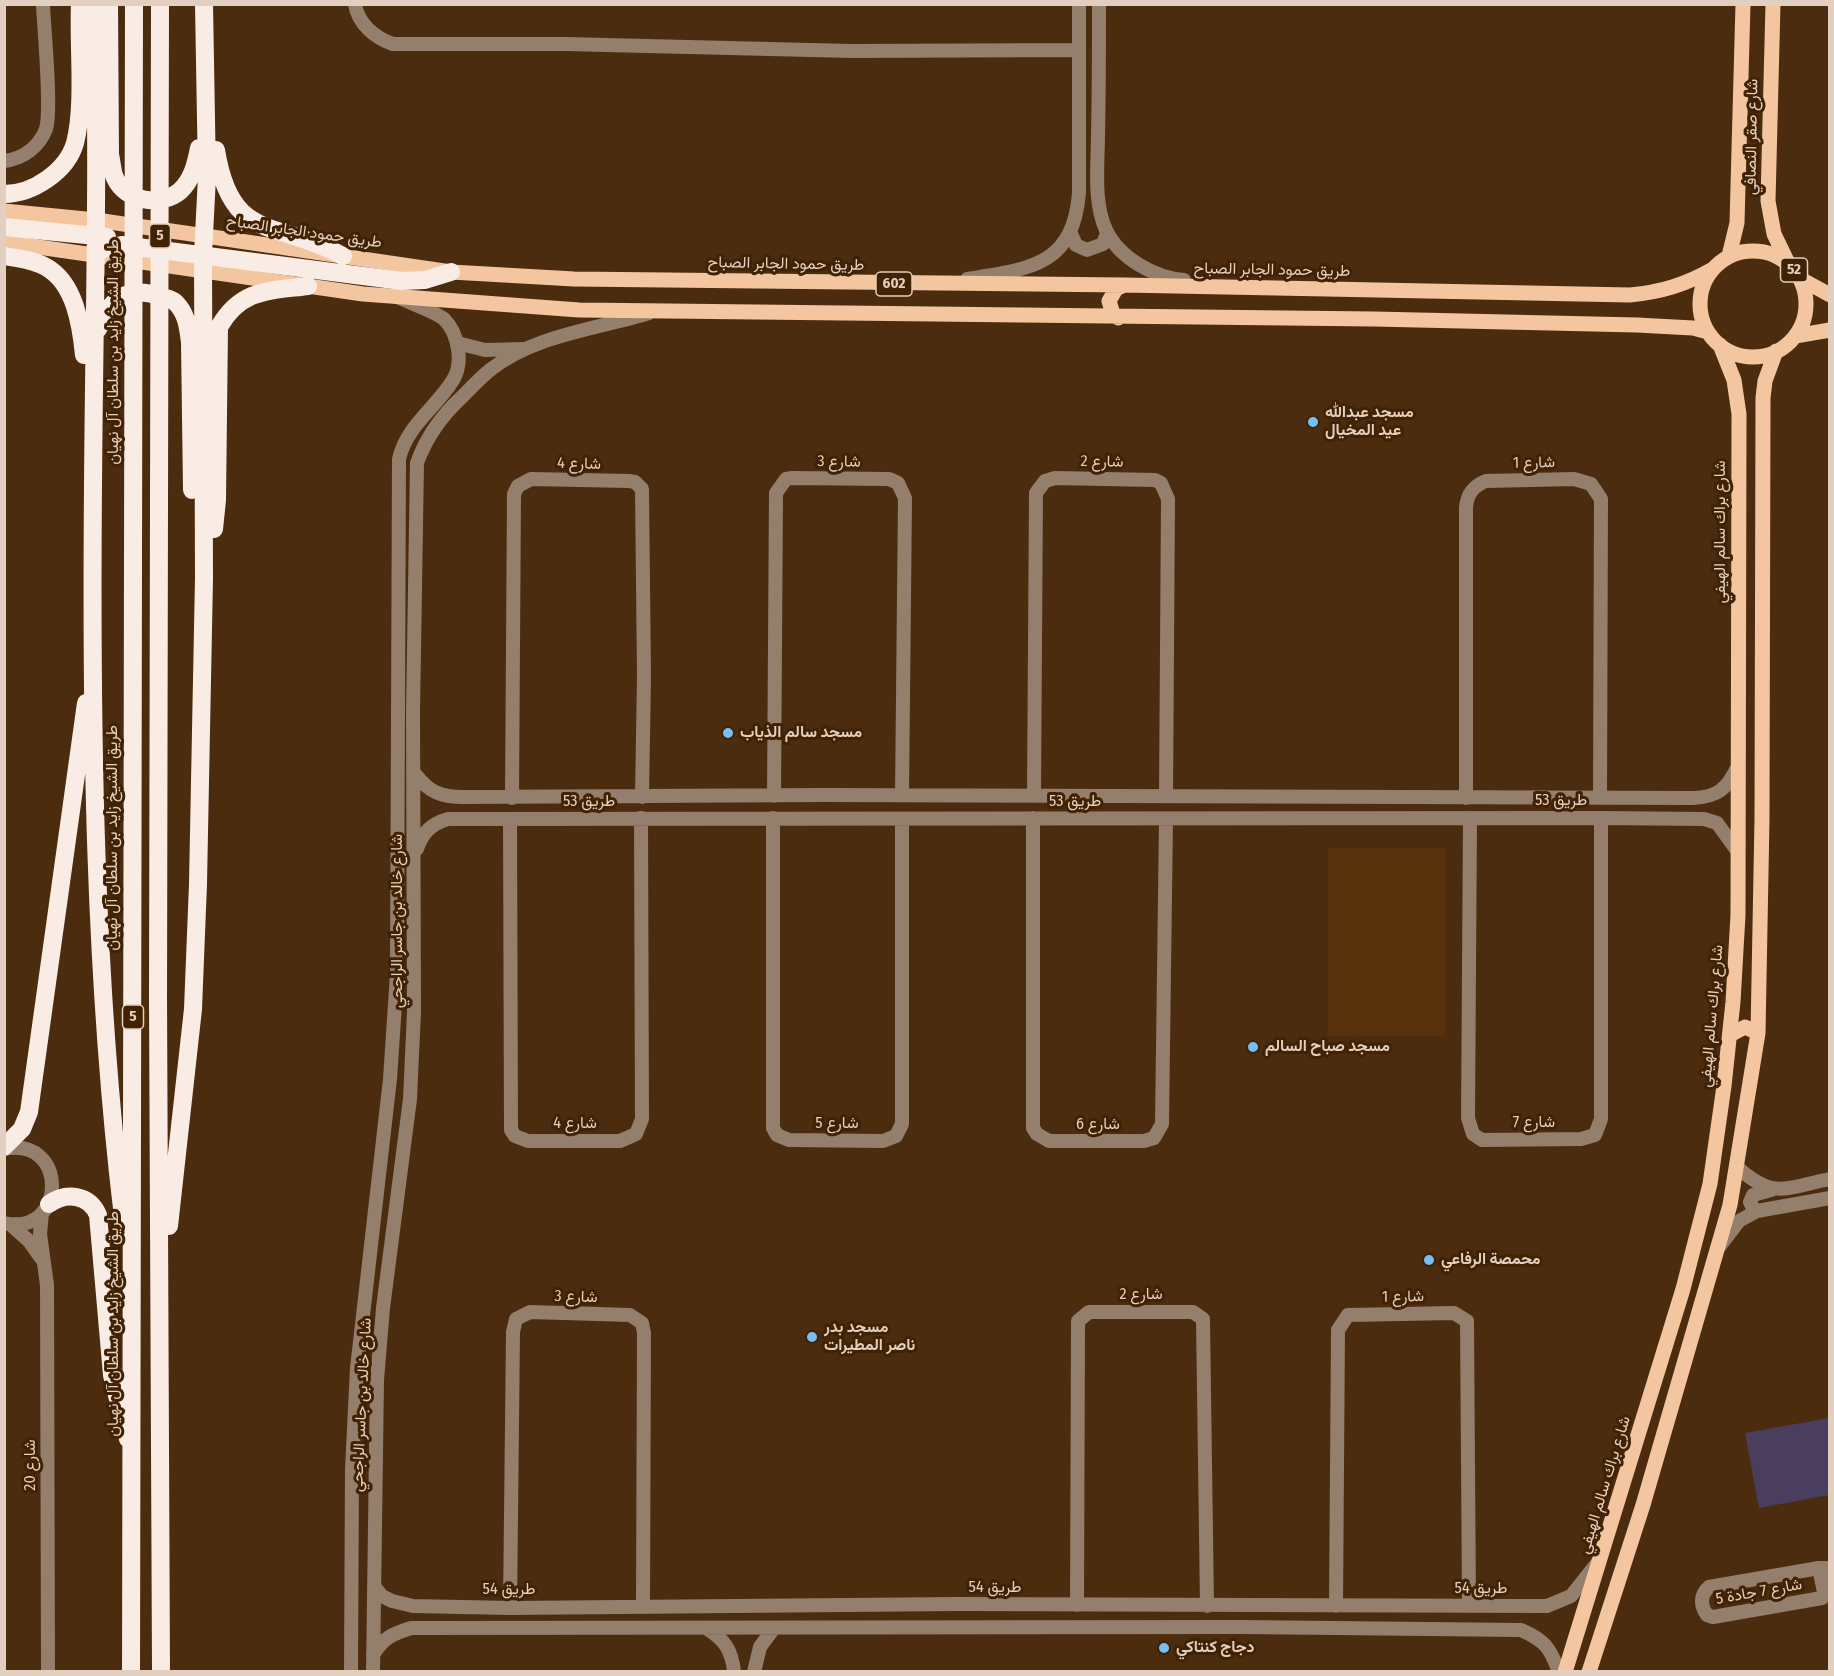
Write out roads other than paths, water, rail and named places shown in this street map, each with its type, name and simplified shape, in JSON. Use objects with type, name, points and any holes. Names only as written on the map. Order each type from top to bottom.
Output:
[{"type":"highway","points":[[4,194],[34,188],[48,179],[75,144],[79,102],[80,4]]},
{"type":"highway","points":[[94,4],[96,237],[94,645],[100,929],[106,1044],[134,1302]]},
{"type":"highway","points":[[109,4],[110,155],[115,178],[126,194],[146,200],[166,199],[181,190],[194,171],[206,115]]},
{"type":"highway","name":"طريق الشيخ زايد بن سلطان آل نهيان","points":[[131,1671],[134,1302],[134,4]]},
{"type":"highway","name":"5","points":[[160,4],[158,997],[160,1671]]},
{"type":"highway","points":[[160,1302],[193,1009],[198,884],[204,578],[203,253],[207,177],[204,4]]},
{"type":"highway","points":[[206,92],[219,171],[234,206],[253,223],[320,243],[343,256]]},
{"type":"highway","points":[[4,227],[184,244],[203,253],[380,280],[425,280],[451,272]]},
{"type":"highway","points":[[4,256],[46,267],[61,281],[74,302],[82,328],[93,487]]},
{"type":"highway","points":[[204,578],[217,500],[219,327],[232,306],[245,297],[308,285]]},
{"type":"highway","points":[[94,340],[106,309],[121,296],[147,292],[175,301],[186,318],[190,342],[193,506],[204,578]]},
{"type":"highway","points":[[4,1148],[22,1129],[29,1112],[94,645]]},
{"type":"highway","points":[[46,1209],[63,1197],[77,1197],[91,1204],[98,1215],[113,1386],[133,1453]]},
{"type":"main road","name":"شارع صقر النصافي","points":[[1729,256],[1737,223],[1743,4]]},
{"type":"main road","name":"شارع صقر النصافي","points":[[1773,4],[1768,201],[1774,234],[1790,265]]},
{"type":"main road","name":"طريق حمود الجابر الصباح","points":[[4,210],[74,218],[96,237],[203,253],[343,256],[451,272],[574,279],[1124,285],[1630,295],[1660,292],[1688,283],[1713,269]]},
{"type":"main road","name":"طريق حمود الجابر الصباح","points":[[4,242],[72,251],[96,237]]},
{"type":"main road","name":"52","points":[[1745,251],[1761,251],[1776,256],[1790,265],[1805,292],[1806,308],[1795,336],[1776,351],[1757,357],[1737,354],[1720,345],[1708,332],[1702,317],[1700,300],[1704,284],[1713,269],[1729,256],[1745,251]]},
{"type":"main road","name":"طريق حمود الجابر الصباح","points":[[203,253],[308,285],[396,296],[579,310],[1118,318],[1374,319],[1637,325],[1693,328],[1708,332]]},
{"type":"main road","points":[[1799,278],[1830,295]]},
{"type":"main road","points":[[1118,318],[1113,314],[1109,301],[1116,289],[1124,285]]},
{"type":"main road","points":[[1795,336],[1830,330]]},
{"type":"main road","name":"شارع براك سالم الهيفي","points":[[1565,1671],[1662,1363],[1710,1184],[1730,1035],[1738,852],[1739,510],[1737,393],[1720,345]]},
{"type":"main road","points":[[1589,1671],[1643,1505],[1730,1205],[1758,1033],[1763,398],[1765,381],[1776,351]]},
{"type":"main road","points":[[1739,510],[1756,508],[1763,515]]},
{"type":"main road","points":[[1733,1002],[1749,1013],[1759,1008]]},
{"type":"main road","points":[[1730,1035],[1745,1028],[1758,1033]]},
{"type":"main road","points":[[1673,1325],[1682,1334],[1694,1334]]},
{"type":"main road","points":[[1662,1363],[1674,1362],[1683,1370]]},
{"type":"street","points":[[4,161],[14,160],[34,149],[46,128],[43,4]]},
{"type":"street","points":[[355,4],[356,11],[372,33],[393,44],[566,44],[851,51],[1079,50]]},
{"type":"street","points":[[933,284],[1027,267],[1061,248],[1071,234],[1079,193],[1079,4]]},
{"type":"street","points":[[1099,4],[1099,203],[1107,233],[1132,260],[1167,279],[1241,281],[1297,289]]},
{"type":"street","points":[[1071,234],[1076,245],[1087,250],[1103,244],[1107,233]]},
{"type":"street","points":[[396,296],[443,319],[457,343],[485,350],[526,349]]},
{"type":"street","name":"شارع خالد بن جاسر الراجحي","points":[[373,1671],[377,1380],[383,1308],[412,1078],[416,775],[413,711],[417,463],[425,441],[443,415],[491,369],[526,349],[567,334],[611,325],[652,312]]},
{"type":"street","name":"شارع خالد بن جاسر الراجحي","points":[[351,1671],[352,1469],[357,1368],[362,1307],[390,1079],[397,974],[399,459],[402,443],[453,380],[458,365],[457,343]]},
{"type":"street","name":"شارع 3","points":[[774,796],[776,493],[786,479],[792,478],[889,479],[898,483],[905,498],[902,795]]},
{"type":"street","name":"شارع 2","points":[[1034,795],[1036,493],[1045,481],[1055,478],[1155,480],[1165,489],[1168,499],[1166,796]]},
{"type":"street","name":"شارع 4","points":[[512,798],[514,494],[518,486],[531,479],[629,481],[635,482],[642,489],[642,798]]},
{"type":"street","name":"شارع 1","points":[[1466,798],[1466,508],[1468,496],[1476,486],[1486,481],[1574,479],[1591,484],[1600,499],[1600,798]]},
{"type":"street","points":[[397,543],[402,535],[406,534],[413,540],[416,548]]},
{"type":"street","name":"طريق 53","points":[[416,775],[424,786],[434,793],[463,797],[512,798],[1034,795],[1397,799],[1693,798],[1717,795],[1730,784],[1738,766]]},
{"type":"street","points":[[823,818],[834,807],[824,795]]},
{"type":"street","points":[[855,795],[846,808],[858,819]]},
{"type":"street","points":[[462,819],[456,811],[463,797]]},
{"type":"street","points":[[1366,798],[1372,808],[1367,818]]},
{"type":"street","points":[[1690,819],[1695,809],[1693,798]]},
{"type":"street","points":[[1396,818],[1390,808],[1397,799]]},
{"type":"street","name":"طريق 53","points":[[415,854],[421,837],[436,823],[462,819],[641,818],[1690,819],[1717,823],[1728,835],[1738,852]]},
{"type":"street","name":"شارع 4","points":[[510,819],[511,1130],[514,1136],[528,1141],[620,1141],[636,1134],[642,1119],[641,818]]},
{"type":"street","name":"شارع 5","points":[[773,818],[773,1128],[777,1135],[789,1140],[872,1141],[892,1139],[899,1132],[902,1124],[902,819]]},
{"type":"street","name":"شارع 6","points":[[1033,818],[1033,1128],[1037,1134],[1049,1141],[1144,1142],[1154,1138],[1162,1124],[1166,819]]},
{"type":"street","name":"شارع 7","points":[[1470,818],[1468,1118],[1473,1134],[1482,1140],[1581,1139],[1595,1135],[1601,1119],[1601,818]]},
{"type":"street","points":[[390,1079],[400,1088],[405,1087],[412,1078]]},
{"type":"street","name":"شارع 20","points":[[4,1148],[27,1150],[44,1160],[53,1178],[53,1192],[40,1234],[47,1285],[48,1671]]},
{"type":"street","points":[[1737,1167],[1756,1184],[1773,1190]]},
{"type":"street","points":[[1755,1212],[1750,1202],[1753,1195],[1830,1179]]},
{"type":"street","points":[[1718,1248],[1739,1221],[1755,1212],[1830,1198]]},
{"type":"street","points":[[7,1224],[29,1222],[46,1209]]},
{"type":"street","name":"شارع 20","points":[[7,1224],[29,1241],[42,1259]]},
{"type":"street","points":[[362,1307],[374,1313],[383,1308]]},
{"type":"street","name":"شارع 3","points":[[510,1608],[513,1332],[516,1319],[530,1312],[630,1315],[642,1323],[644,1333],[643,1605]]},
{"type":"street","name":"شارع 2","points":[[1077,1605],[1078,1321],[1089,1312],[1193,1312],[1203,1320],[1206,1606]]},
{"type":"street","name":"شارع 1","points":[[1336,1606],[1338,1329],[1348,1315],[1454,1313],[1467,1321],[1468,1605]]},
{"type":"street","points":[[357,1368],[361,1363],[371,1364],[377,1380]]},
{"type":"street","name":"طريق 54","points":[[374,1586],[382,1596],[392,1601],[427,1606],[510,1608],[643,1605],[1547,1606],[1571,1596],[1602,1558]]},
{"type":"street","name":"شارع 7 جادة 5","points":[[1824,1568],[1822,1598],[1713,1617],[1707,1615],[1701,1604],[1702,1597],[1709,1587],[1824,1568]]},
{"type":"street","points":[[426,1628],[420,1619],[423,1609],[427,1606]]},
{"type":"street","points":[[1125,1627],[1132,1620],[1132,1614],[1126,1606]]},
{"type":"street","points":[[1156,1606],[1149,1614],[1149,1620],[1156,1627]]},
{"type":"street","points":[[1408,1628],[1415,1620],[1414,1610],[1410,1606]]},
{"type":"street","points":[[373,1655],[381,1641],[391,1634],[411,1628],[1408,1628],[1521,1630],[1539,1638],[1553,1654],[1559,1671]]},
{"type":"street","points":[[706,1628],[720,1636],[726,1645],[734,1671]]},
{"type":"street","points":[[754,1671],[760,1647],[774,1628]]},
{"type":"street","points":[[740,1671],[746,1671]]},
{"type":"place","name":"مسجد عبدالله عيد المخيال","points":[[1313,422]]},
{"type":"place","name":"مسجد سالم الذياب","points":[[728,733]]},
{"type":"place","name":"مسجد صباح السالم","points":[[1253,1047]]},
{"type":"place","name":"محمصة الرفاعي","points":[[1429,1260]]},
{"type":"place","name":"مسجد بدر ناصر المطيرات","points":[[812,1337]]},
{"type":"place","name":"دجاج كنتاكي","points":[[1164,1648]]}]
